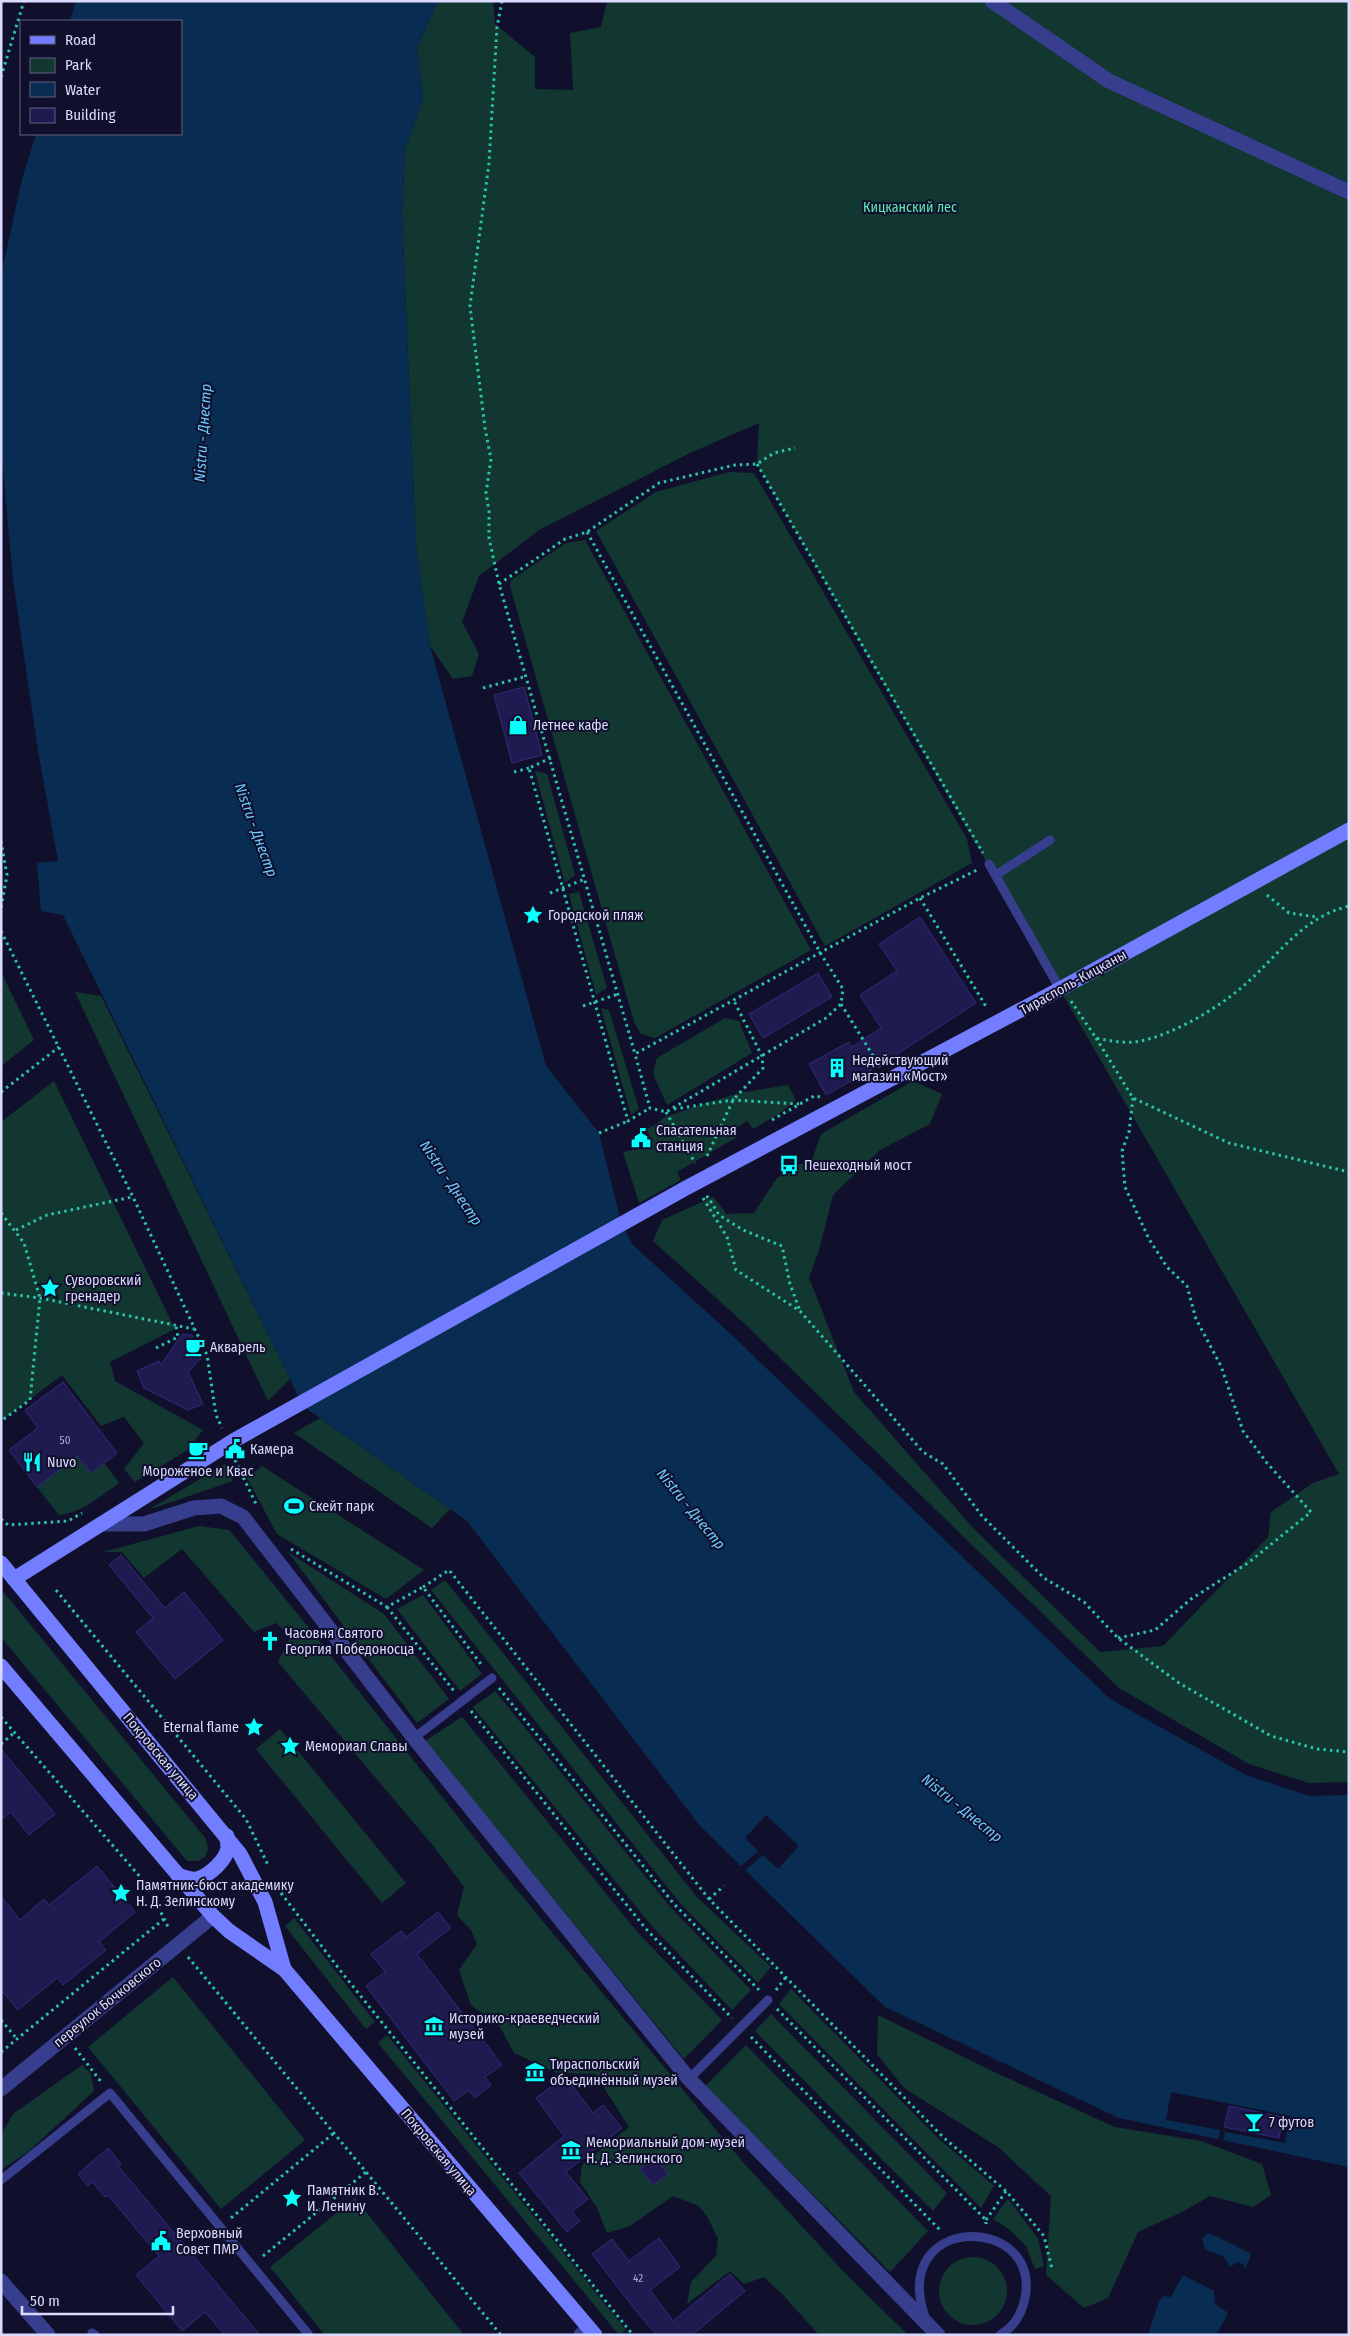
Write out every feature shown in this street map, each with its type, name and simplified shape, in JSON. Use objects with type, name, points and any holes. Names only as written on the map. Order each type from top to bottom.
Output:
[{"type":"street","points":[[992,1],[1109,81],[1349,192]]},
{"type":"street","name":"Тирасполь-Кицканы","points":[[14,1579],[233,1441],[690,1186],[1061,988],[1349,830]]},
{"type":"street","points":[[101,1524],[144,1524],[194,1508],[221,1506],[243,1516],[414,1738],[689,2079],[932,2329]]},
{"type":"street","name":"Покровская улица","points":[[1,1563],[227,1836],[250,1870],[265,1902],[284,1969]]},
{"type":"street","name":"Покровская улица","points":[[1,1666],[213,1916],[229,1931],[284,1969],[588,2332]]},
{"type":"street","points":[[178,1875],[191,1879],[207,1874],[224,1859],[228,1849],[227,1836]]},
{"type":"street","name":"переулок Бочковского","points":[[1,2089],[213,1916]]},
{"type":"street","points":[[1,2281],[48,2335]]},
{"type":"lane","points":[[996,875],[1050,840]]},
{"type":"lane","points":[[989,864],[1061,988]]},
{"type":"lane","points":[[414,1738],[492,1678]]},
{"type":"lane","points":[[689,2079],[768,2000]]},
{"type":"lane","points":[[1,2180],[110,2093],[309,2335]]},
{"type":"lane","points":[[932,2329],[920,2301],[918,2282],[924,2264],[936,2249],[950,2240],[971,2235],[988,2237],[1009,2249],[1018,2261],[1024,2274],[1026,2292],[1024,2306],[1017,2319],[1000,2335]]},
{"type":"path","points":[[1,77],[24,1]]},
{"type":"path","points":[[502,1],[497,27],[489,163],[470,306],[485,428],[491,458],[486,493],[489,511],[489,538],[499,584],[551,758],[650,1108]]},
{"type":"path","points":[[499,584],[565,539],[587,532],[658,483],[735,465],[757,464],[774,453],[795,448]]},
{"type":"path","points":[[635,1054],[821,954],[920,898],[989,864],[757,464]]},
{"type":"path","points":[[587,532],[821,954],[843,989],[841,1004],[880,1067]]},
{"type":"path","points":[[483,688],[527,676]]},
{"type":"path","points":[[514,772],[529,768],[551,758]]},
{"type":"path","points":[[529,768],[628,1121]]},
{"type":"path","points":[[1,842],[7,875],[1,908]]},
{"type":"path","points":[[550,893],[585,879]]},
{"type":"path","points":[[1255,882],[1274,902],[1289,912],[1317,917]]},
{"type":"path","points":[[920,898],[987,1008]]},
{"type":"path","points":[[1096,1038],[1119,1042],[1141,1041],[1170,1032],[1206,1012],[1241,988],[1273,955],[1317,917],[1349,906]]},
{"type":"path","points":[[1,931],[133,1197],[207,1355],[216,1415]]},
{"type":"path","points":[[1061,988],[1096,1038],[1133,1098],[1229,1143],[1349,1172]]},
{"type":"path","points":[[583,1006],[595,1004],[618,994]]},
{"type":"path","points":[[695,1163],[706,1157],[733,1100],[763,1068],[762,1056],[734,1001]]},
{"type":"path","points":[[600,1133],[628,1121],[650,1108],[666,1112],[672,1109],[826,1018],[841,1004]]},
{"type":"path","points":[[1,1092],[59,1047]]},
{"type":"path","points":[[1118,1638],[1155,1630],[1191,1599],[1248,1563],[1311,1512],[1267,1462],[1243,1431],[1221,1366],[1196,1319],[1187,1286],[1167,1267],[1149,1239],[1126,1187],[1122,1151],[1130,1132],[1133,1098]]},
{"type":"path","points":[[672,1109],[733,1100],[800,1104]]},
{"type":"path","points":[[666,1112],[695,1163],[690,1186],[702,1198],[727,1237],[736,1270],[800,1311],[923,1452],[943,1464],[982,1516],[1044,1578],[1084,1602],[1118,1638],[1179,1683],[1270,1736],[1317,1749],[1349,1752]]},
{"type":"path","points":[[16,1230],[47,1215],[133,1197]]},
{"type":"path","points":[[702,1198],[708,1197],[719,1214],[743,1230],[782,1246],[790,1284],[800,1311]]},
{"type":"path","points":[[1,1213],[16,1230],[24,1243],[40,1298],[30,1400],[1,1421]]},
{"type":"path","points":[[1,1293],[40,1298],[194,1329]]},
{"type":"path","points":[[156,1348],[178,1337],[176,1326]]},
{"type":"path","points":[[1,1519],[8,1525]]},
{"type":"path","points":[[265,1545],[275,1540],[387,1607],[646,1929],[950,2240]]},
{"type":"path","points":[[387,1607],[450,1570],[709,1899],[943,2137],[1006,2191],[1044,2236],[1052,2269]]},
{"type":"path","points":[[424,1587],[492,1678],[674,1904],[986,2220],[988,2237]]},
{"type":"path","points":[[56,1590],[246,1819],[272,1873]]},
{"type":"path","points":[[1,1717],[148,1886],[178,1945],[501,2335]]},
{"type":"path","points":[[1,1744],[15,1732]]},
{"type":"path","points":[[709,1899],[724,1886]]},
{"type":"path","points":[[280,1891],[343,1974],[633,2335]]},
{"type":"path","points":[[1,2052],[164,1919]]},
{"type":"path","points":[[1,2020],[17,2039]]},
{"type":"path","points":[[66,2036],[110,2093]]},
{"type":"path","points":[[221,2226],[334,2133]]},
{"type":"path","points":[[253,2265],[366,2172]]},
{"type":"path","points":[[986,2220],[1006,2191]]},
{"type":"green space","name":"Кицканский лес","points":[[438,1],[493,1],[495,24],[535,57],[535,89],[573,90],[570,33],[601,27],[607,1],[1349,1],[1349,1782],[1309,1783],[1249,1764],[1119,1688],[745,1324],[653,1241],[662,1220],[713,1197],[727,1214],[754,1213],[777,1178],[813,1157],[821,1134],[913,1081],[942,1094],[930,1124],[880,1150],[833,1195],[819,1250],[809,1278],[854,1392],[974,1529],[1100,1652],[1163,1646],[1268,1537],[1271,1512],[1313,1483],[1339,1474],[757,464],[759,423],[690,453],[539,530],[479,576],[462,622],[479,654],[472,676],[453,679],[430,646],[416,546],[402,214],[405,150],[423,99],[417,47]]},
{"type":"green space","points":[[729,472],[754,473],[967,839],[972,863],[825,946],[596,531],[656,492]]},
{"type":"green space","points":[[585,540],[811,950],[655,1038],[641,1034],[634,1022],[510,586],[511,580],[566,543]]},
{"type":"green space","points":[[535,771],[547,774],[575,875],[565,883]]},
{"type":"green space","points":[[579,892],[607,988],[596,995],[569,894]]},
{"type":"green space","points":[[1,972],[34,1040],[1,1066]]},
{"type":"green space","points":[[75,992],[101,996],[290,1379],[268,1401]]},
{"type":"green space","points":[[601,1008],[609,1010],[639,1109],[631,1115]]},
{"type":"green space","points":[[725,1018],[739,1021],[752,1053],[667,1105],[653,1074],[657,1058]]},
{"type":"green space","points":[[54,1081],[175,1329],[110,1362],[115,1381],[203,1430],[186,1451],[135,1482],[124,1469],[144,1443],[124,1417],[101,1426],[62,1375],[1,1421],[1,1122]]},
{"type":"green space","points":[[788,1085],[796,1100],[779,1114],[753,1129],[747,1121],[734,1130],[737,1137],[677,1172],[681,1180],[639,1203],[623,1152],[643,1148],[650,1140],[647,1129],[657,1124],[663,1118],[706,1103],[739,1093]]},
{"type":"green space","points":[[320,1418],[450,1509],[432,1528],[294,1433]]},
{"type":"green space","points":[[77,1456],[91,1473],[104,1463],[119,1483],[76,1511],[59,1515],[37,1487]]},
{"type":"green space","points":[[225,1464],[233,1481],[148,1510]]},
{"type":"green space","name":"Скейт парк","points":[[262,1466],[424,1570],[386,1599],[277,1534],[247,1478]]},
{"type":"green space","points":[[199,1526],[229,1530],[492,1860],[742,2161],[843,2271],[908,2335],[819,2335],[764,2277],[744,2284],[730,2271],[687,2304],[691,2282],[716,2256],[718,2239],[708,2218],[699,2206],[673,2196],[630,2226],[607,2233],[597,2208],[580,2182],[582,2165],[629,2127],[595,2074],[557,2073],[514,2053],[500,2027],[471,2005],[459,1970],[477,1944],[471,1930],[457,1915],[464,1887],[435,1848],[278,1662],[289,1639],[284,1630],[276,1623],[254,1632],[182,1549],[144,1578],[122,1552],[103,1552]]},
{"type":"green space","points":[[288,1552],[384,1614],[449,1699],[417,1723]]},
{"type":"green space","points":[[445,1580],[697,1897],[771,1967],[758,1983],[680,1903],[431,1590]]},
{"type":"green space","points":[[1,1589],[206,1839],[208,1849],[205,1857],[198,1861],[187,1861],[1,1637]]},
{"type":"green space","points":[[423,1595],[482,1674],[460,1691],[397,1609]]},
{"type":"green space","points":[[495,1691],[671,1908],[751,1990],[732,2010],[651,1925],[473,1707]]},
{"type":"green space","points":[[462,1717],[639,1934],[722,2020],[684,2059],[425,1741]]},
{"type":"green space","points":[[280,1729],[406,1883],[382,1903],[256,1749]]},
{"type":"green space","points":[[294,1918],[375,2022],[366,2029],[285,1926]]},
{"type":"green space","points":[[173,1977],[305,2140],[221,2209],[88,2047]]},
{"type":"green space","points":[[791,1989],[939,2139],[994,2186],[981,2208],[779,2004]]},
{"type":"green space","points":[[771,2014],[947,2193],[933,2211],[755,2031]]},
{"type":"green space","points":[[878,2015],[992,2071],[1115,2127],[1201,2141],[1262,2164],[1271,2195],[1253,2207],[1210,2196],[1182,2212],[1138,2232],[1108,2298],[1084,2308],[1046,2275],[1051,2196],[998,2147],[904,2088],[877,2054]]},
{"type":"green space","points":[[387,2035],[626,2330],[619,2335],[378,2043]]},
{"type":"green space","points":[[746,2045],[928,2231],[890,2272],[705,2086]]},
{"type":"green space","points":[[82,2065],[91,2074],[94,2091],[29,2151],[1,2170],[1,2135],[13,2114]]},
{"type":"green space","points":[[355,2198],[464,2335],[325,2335],[270,2267]]},
{"type":"green space","points":[[1008,2199],[1038,2238],[1044,2266],[1035,2269],[1026,2246],[1009,2229],[993,2219]]},
{"type":"green space","points":[[973,2257],[986,2260],[997,2267],[1004,2278],[1007,2291],[1004,2304],[997,2315],[986,2322],[973,2325],[960,2322],[949,2315],[942,2304],[939,2291],[942,2278],[949,2267],[960,2260]]},
{"type":"water","name":"Nistru - Днестр","points":[[76,1],[438,1],[417,47],[423,99],[405,150],[402,214],[416,546],[430,646],[546,1066],[599,1133],[622,1226],[633,1245],[734,1337],[1110,1699],[1246,1775],[1309,1796],[1349,1795],[1349,2167],[1119,2118],[885,2007],[700,1826],[467,1521],[303,1406],[63,915],[41,911],[37,863],[58,861],[38,751],[13,580],[1,447],[1,275],[22,179],[36,135],[182,135],[182,20],[70,20]]},
{"type":"water","points":[[1207,2234],[1211,2234],[1250,2253],[1251,2256],[1245,2269],[1243,2264],[1237,2262],[1230,2267],[1224,2257],[1205,2249],[1202,2239]]},
{"type":"water","points":[[1183,2275],[1214,2291],[1215,2304],[1228,2313],[1216,2335],[1148,2335],[1159,2301],[1164,2296],[1171,2297]]},
{"type":"pier","points":[[766,1815],[799,1846],[778,1869],[763,1855],[743,1872],[739,1868],[758,1851],[745,1838]]},
{"type":"pier","points":[[1171,2092],[1290,2116],[1285,2143],[1225,2132],[1223,2143],[1218,2142],[1220,2130],[1166,2120]]},
{"type":"building","name":"Летнее кафе","points":[[524,687],[542,755],[512,763],[494,695]]},
{"type":"building","points":[[920,917],[976,1003],[885,1062],[826,1095],[809,1064],[849,1042],[852,1047],[881,1028],[860,995],[897,971],[879,944]]},
{"type":"building","points":[[818,973],[832,997],[763,1038],[749,1014]]},
{"type":"building","points":[[182,1334],[192,1335],[202,1357],[188,1372],[203,1404],[188,1410],[144,1388],[137,1371],[159,1361],[161,1365]]},
{"type":"building","points":[[63,1382],[117,1453],[91,1473],[78,1456],[37,1487],[9,1450],[38,1428],[25,1410]]},
{"type":"building","points":[[121,1555],[165,1608],[184,1592],[223,1640],[175,1679],[136,1632],[153,1618],[109,1565]]},
{"type":"building","points":[[1,1749],[55,1814],[29,1835],[11,1812],[1,1820]]},
{"type":"building","points":[[97,1866],[135,1912],[99,1942],[106,1950],[63,1985],[57,1978],[18,2010],[1,1990],[1,1896],[20,1920],[44,1899],[49,1905]]},
{"type":"building","name":"Историко-краеведческий музей","points":[[438,1912],[451,1928],[417,1954],[502,2065],[485,2077],[491,2085],[475,2098],[469,2090],[454,2101],[366,1986],[385,1972],[371,1954],[401,1931],[406,1937]]},
{"type":"building","name":"Мемориальный дом-музей Н. Д. Зелинского","points":[[565,2076],[593,2113],[603,2105],[622,2128],[566,2172],[588,2199],[572,2212],[580,2221],[567,2232],[519,2173],[564,2136],[536,2098]]},
{"type":"building","name":"7 футов","points":[[1229,2106],[1283,2117],[1279,2138],[1224,2127]]},
{"type":"building","name":"Верховный Совет ПМР","points":[[108,2148],[121,2164],[118,2166],[260,2335],[225,2335],[205,2312],[182,2331],[136,2275],[159,2256],[108,2195],[105,2197],[92,2182],[88,2186],[78,2174]]},
{"type":"building","points":[[655,2157],[668,2174],[653,2185],[640,2169]]},
{"type":"building","points":[[659,2238],[680,2267],[650,2290],[673,2321],[730,2274],[745,2291],[692,2335],[657,2335],[592,2254],[612,2239],[629,2261]]},
{"type":"place","name":"Летнее кафе","points":[[518,725]]},
{"type":"place","name":"Городской пляж","points":[[533,915]]},
{"type":"place","name":"Недействующий магазин «Мост»","points":[[837,1068]]},
{"type":"place","name":"Спасательная станция","points":[[641,1138]]},
{"type":"place","name":"Пешеходный мост","points":[[789,1165]]},
{"type":"place","name":"Суворовский гренадер","points":[[50,1288]]},
{"type":"place","name":"Акварель","points":[[195,1347]]},
{"type":"place","name":"Камера","points":[[235,1449]]},
{"type":"place","name":"Мороженое и Квас","points":[[198,1450]]},
{"type":"place","name":"Nuvo","points":[[32,1462]]},
{"type":"place","name":"Скейт парк","points":[[294,1506]]},
{"type":"place","name":"Часовня Святого Георгия Победоносца","points":[[270,1641]]},
{"type":"place","name":"Eternal flame","points":[[254,1727]]},
{"type":"place","name":"Мемориал Славы","points":[[290,1746]]},
{"type":"place","name":"Памятник-бюст академику Н. Д. Зелинскому","points":[[121,1893]]},
{"type":"place","name":"Историко-краеведческий музей","points":[[434,2026]]},
{"type":"place","name":"Тираспольский объединённый музей","points":[[535,2072]]},
{"type":"place","name":"7 футов","points":[[1254,2122]]},
{"type":"place","name":"Мемориальный дом-музей Н. Д. Зелинского","points":[[571,2150]]},
{"type":"place","name":"Памятник В. И. Ленину","points":[[292,2198]]},
{"type":"place","name":"Верховный Совет ПМР","points":[[161,2241]]}]
